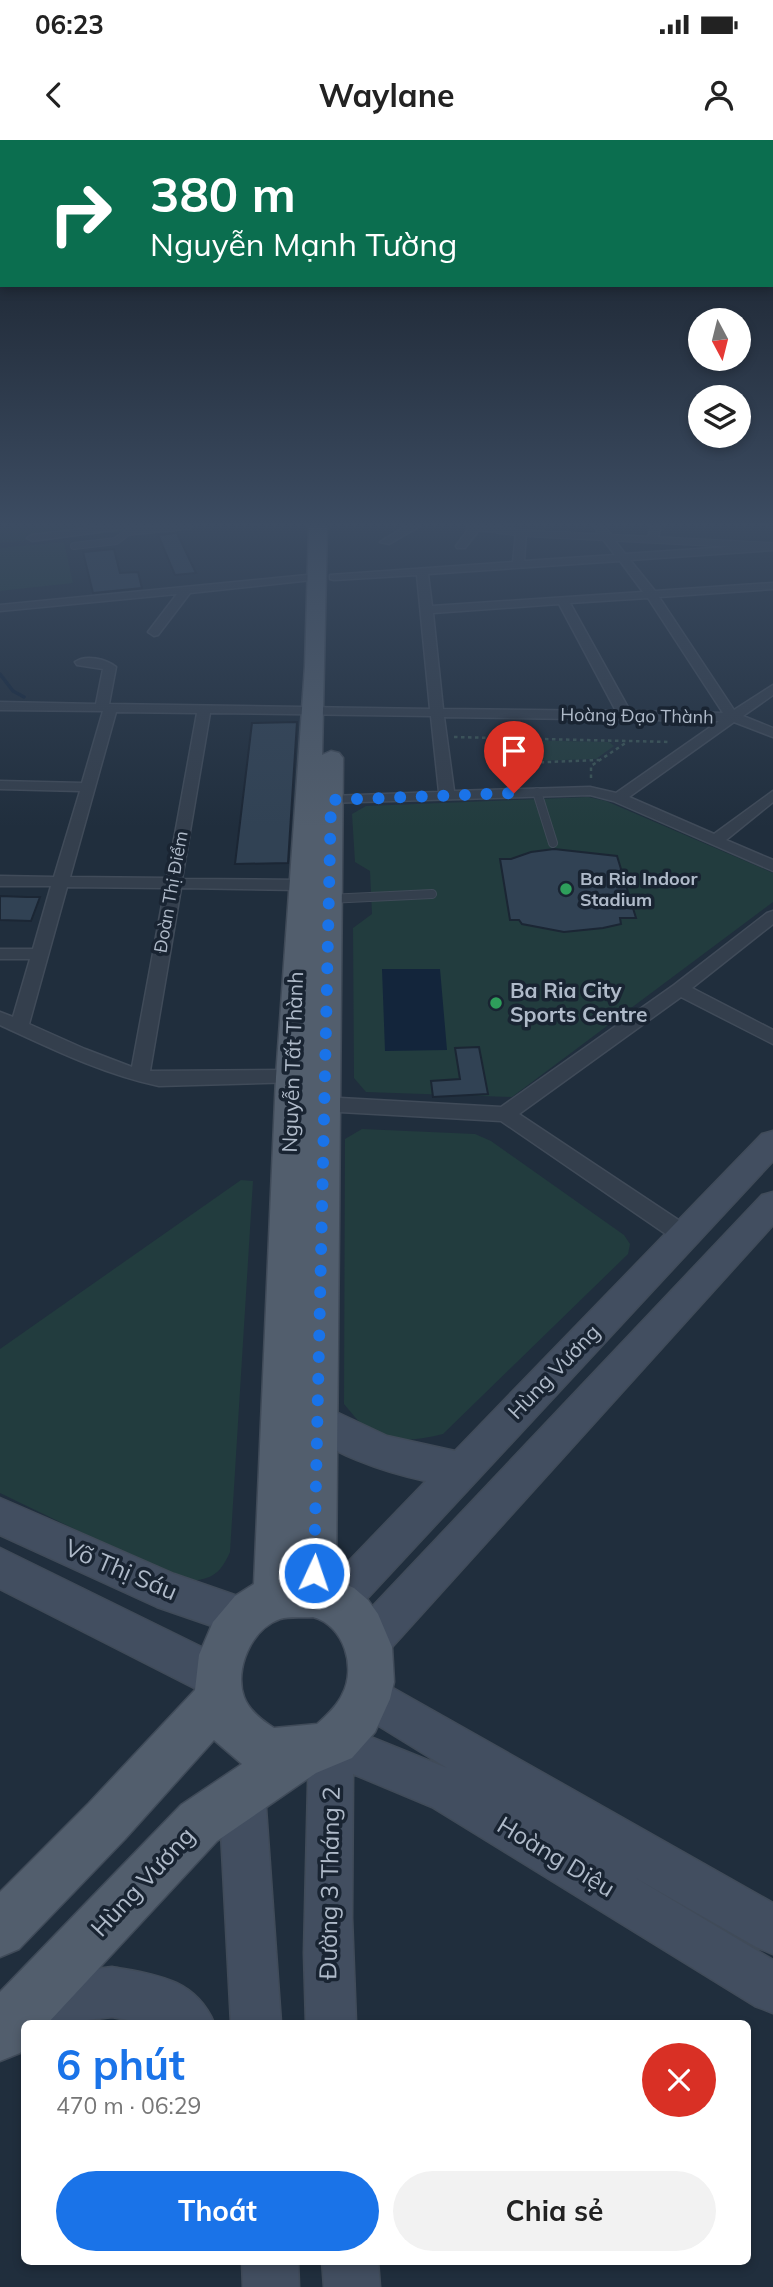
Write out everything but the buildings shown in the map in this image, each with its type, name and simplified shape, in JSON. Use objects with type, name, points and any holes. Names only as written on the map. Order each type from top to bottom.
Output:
[{"type":"main road","name":"Nguyễn Tất Thành","points":[[292,1603],[318,1420],[322,1104],[314,892],[325,626]]},
{"type":"main road","name":"Nguyễn Tất Thành","points":[[292,1603],[292,1077],[314,892],[331,800],[322,710]]},
{"type":"main road","name":"Hùng Vương","points":[[292,1603],[461,1469],[773,1142]]},
{"type":"main road","points":[[368,1642],[773,1204]]},
{"type":"main road","points":[[318,1420],[357,1443],[397,1459],[461,1469]]},
{"type":"main road","name":"Võ Thị Sáu","points":[[0,1516],[171,1593],[292,1603]]},
{"type":"main road","points":[[0,1568],[222,1699],[247,1738],[274,1753],[318,1747],[353,1723],[368,1695],[372,1667],[368,1642],[356,1620],[292,1603],[228,1639],[222,1699],[242,1794],[256,2020]]},
{"type":"main road","name":"Hoàng Diệu","points":[[368,1695],[479,1762],[773,1930]]},
{"type":"main road","points":[[0,1930],[222,1699]]},
{"type":"main road","name":"Hùng Vương","points":[[5,2028],[199,1823],[318,1747]]},
{"type":"main road","name":"Hoàng Diệu","points":[[318,1747],[448,1791],[773,1988]]},
{"type":"main road","name":"Đường 3 Tháng 2","points":[[318,1747],[332,1833],[326,1961],[331,2020]]},
{"type":"main road","points":[[5,2028],[55,1999],[112,1992],[164,2002],[185,2020]]},
{"type":"main road","points":[[270,2265],[271,2287]]},
{"type":"main road","points":[[350,2265],[352,2287]]},
{"type":"street","points":[[154,632],[158,626]]},
{"type":"street","points":[[429,626],[435,712],[447,795]]},
{"type":"street","points":[[577,626],[625,716]]},
{"type":"street","points":[[672,626],[732,717],[773,733]]},
{"type":"street","points":[[19,1027],[107,707],[110,667],[100,663],[81,662]]},
{"type":"street","points":[[618,799],[773,689]]},
{"type":"street","name":"Hoàng Đạo Thành","points":[[0,706],[732,717]]},
{"type":"street","name":"Đoàn Thị Điểm","points":[[140,1076],[204,709]]},
{"type":"street","points":[[0,786],[87,787]]},
{"type":"street","points":[[331,800],[590,791],[618,799],[773,866]]},
{"type":"street","points":[[715,841],[773,795]]},
{"type":"street","points":[[0,881],[173,884],[314,892]]},
{"type":"street","points":[[505,1114],[680,989],[773,916]]},
{"type":"street","points":[[0,954],[38,954]]},
{"type":"street","points":[[680,989],[773,1038]]},
{"type":"street","points":[[0,1018],[108,1066],[140,1076],[159,1079],[292,1077]]},
{"type":"street","points":[[322,1104],[505,1114],[684,1235]]},
{"type":"lane","points":[[537,792],[553,843]]},
{"type":"lane","points":[[314,892],[432,894]]},
{"type":"path","points":[[438,737],[697,743]]},
{"type":"path","points":[[493,738],[497,764],[598,760]]},
{"type":"path","points":[[527,739],[534,763]]},
{"type":"path","points":[[591,783],[591,765],[627,741]]},
{"type":"green space","points":[[496,742],[609,742],[614,746],[596,759],[502,762]]},
{"type":"green space","name":"Ba Ria City Sports Centre","points":[[588,797],[606,801],[773,873],[773,902],[512,1097],[366,1092],[354,1078],[353,928],[372,914],[370,871],[355,862],[352,814],[366,806]]},
{"type":"green space","points":[[362,1129],[475,1134],[491,1141],[624,1235],[630,1244],[628,1254],[443,1434],[414,1439],[385,1437],[367,1429],[344,1404],[345,1139]]},
{"type":"green space","points":[[241,1180],[253,1181],[230,1552],[222,1567],[213,1575],[184,1582],[0,1493],[0,1349]]},
{"type":"water","points":[[382,969],[440,969],[447,1050],[385,1051]]},
{"type":"waterway","points":[[0,674],[13,691],[24,697]]},
{"type":"place","name":"Ba Ria Indoor Stadium","points":[[566,889]]},
{"type":"place","name":"Ba Ria City Sports Centre","points":[[496,1003]]},
{"type":"route","points":[[314,1573],[322,1104],[331,800],[514,793]]}]
